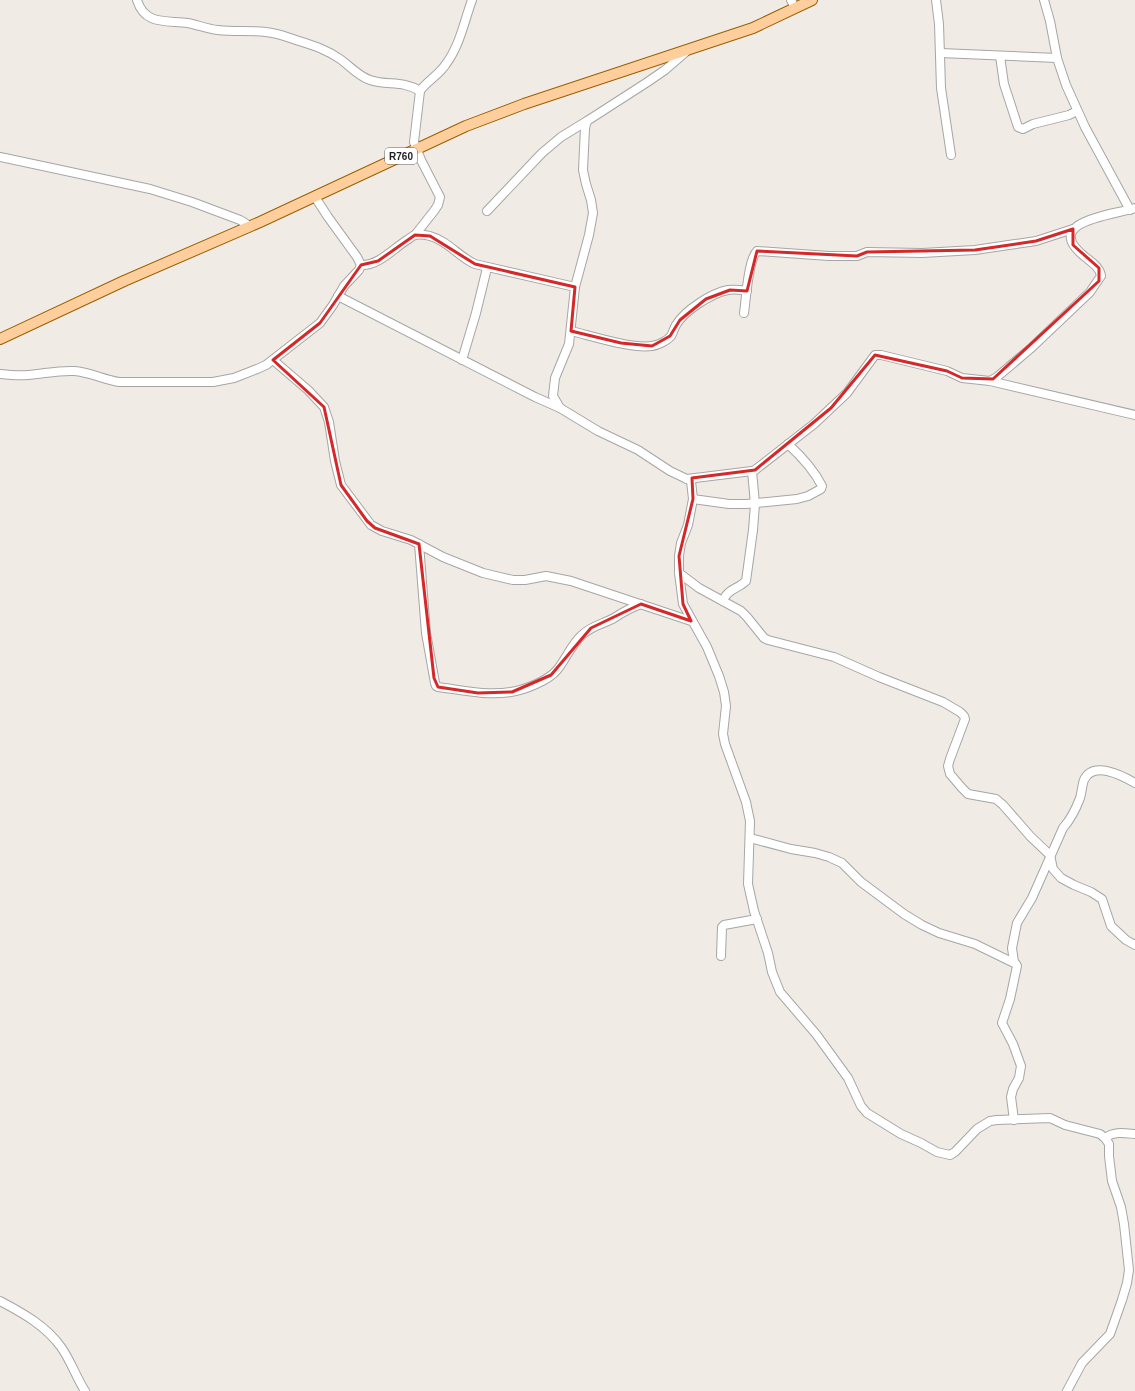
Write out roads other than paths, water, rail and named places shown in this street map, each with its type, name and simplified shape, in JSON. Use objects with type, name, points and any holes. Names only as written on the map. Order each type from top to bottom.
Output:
[{"type":"main road","name":"R760","points":[[0,339],[124,280],[315,197],[466,126],[524,104],[753,28],[793,4],[812,0]]},
{"type":"street","points":[[137,0],[145,14],[155,19],[188,23],[215,30],[266,32],[284,36],[312,44],[326,51],[339,58],[357,73],[372,81],[404,84],[420,91]]},
{"type":"street","points":[[361,265],[368,265],[378,261],[415,235],[438,205],[440,197],[416,149],[414,137],[420,91],[440,72],[451,57],[462,31],[472,0]]},
{"type":"street","points":[[936,0],[942,88],[951,155]]},
{"type":"street","points":[[744,313],[754,256],[756,252],[760,250],[829,256],[857,256],[867,252],[922,253],[975,250],[1036,241],[1073,229],[1088,220],[1100,216],[1132,209],[1077,111],[1066,85],[1057,58],[1050,21],[1044,0]]},
{"type":"street","points":[[487,211],[542,153],[561,137],[646,83],[665,70],[687,51]]},
{"type":"street","points":[[940,53],[1057,58]]},
{"type":"street","points":[[1000,56],[1004,84],[1018,127],[1023,129],[1033,124],[1063,117],[1077,111]]},
{"type":"street","points":[[560,408],[554,396],[553,387],[555,378],[569,344],[575,287],[593,213],[583,170],[585,128],[587,121]]},
{"type":"street","points":[[0,157],[150,189],[192,202],[240,220],[250,226]]},
{"type":"street","points":[[315,197],[361,265]]},
{"type":"street","points":[[990,381],[997,377],[1035,344],[1090,292],[1099,281],[1101,276],[1099,268],[1073,245],[1071,234],[1073,229]]},
{"type":"street","points":[[415,235],[430,236],[438,239],[450,246],[469,262],[487,268],[575,287]]},
{"type":"street","points":[[0,374],[27,375],[75,371],[95,374],[112,381],[119,382],[213,382],[229,379],[257,370],[273,360],[281,352],[320,323],[348,282],[357,273],[361,265]]},
{"type":"street","points":[[462,360],[487,268]]},
{"type":"street","points":[[571,331],[621,343],[652,346],[658,345],[670,336],[680,320],[706,299],[720,292],[730,290],[747,291]]},
{"type":"street","points":[[338,296],[462,360],[560,408],[598,431],[638,450],[676,475],[691,481],[693,500],[688,525],[680,549],[679,573],[683,604],[691,621],[707,647],[724,692],[726,706],[723,734],[725,744],[746,802],[750,821],[748,884],[772,972],[780,992],[816,1034],[848,1078],[861,1106],[867,1112],[912,1140],[937,1152],[950,1154],[955,1152],[977,1129],[990,1121],[1050,1118],[1065,1125],[1100,1134],[1109,1144],[1111,1176],[1121,1207],[1124,1224],[1128,1270],[1127,1283],[1110,1334],[1082,1364],[1068,1391]]},
{"type":"street","points":[[687,479],[752,471],[814,424],[847,393],[875,355],[881,355],[947,371],[962,378],[990,381],[1135,415]]},
{"type":"street","points":[[273,360],[303,386],[324,407],[329,422],[335,461],[341,485],[367,521],[375,528],[419,544],[443,557],[483,573],[513,580],[525,580],[546,576],[556,577],[691,621]]},
{"type":"street","points":[[693,500],[729,504],[755,504],[797,499],[808,496],[822,488],[815,474],[801,456],[788,444]]},
{"type":"street","points":[[723,601],[724,596],[728,592],[742,585],[746,581],[755,504],[752,471]]},
{"type":"street","points":[[419,544],[426,633],[434,683],[438,687],[478,693],[512,692],[528,687],[556,671],[581,636],[591,628],[613,618],[623,611],[641,604]]},
{"type":"street","points":[[679,573],[699,588],[741,612],[747,617],[760,634],[768,640],[834,657],[879,677],[943,702],[960,712],[965,719],[948,766],[950,774],[968,794],[996,799],[1003,805],[1030,836],[1050,855],[1052,866],[1057,874],[1066,882],[1091,892],[1102,899],[1111,926],[1126,940],[1135,945]]},
{"type":"street","points":[[1014,1120],[1011,1097],[1019,1078],[1021,1066],[1013,1044],[1002,1023],[1010,999],[1017,966],[1014,962],[1012,948],[1017,923],[1032,898],[1050,855],[1080,798],[1084,780],[1087,775],[1098,770],[1112,772],[1135,783]]},
{"type":"street","points":[[750,838],[791,849],[815,853],[836,860],[842,863],[862,882],[904,914],[922,925],[975,944],[1014,962]]},
{"type":"street","points":[[721,956],[722,927],[724,925],[757,919]]},
{"type":"street","points":[[1105,1138],[1110,1134],[1116,1133],[1135,1134]]},
{"type":"street","points":[[0,1301],[24,1313],[40,1325],[61,1346],[85,1391]]}]
